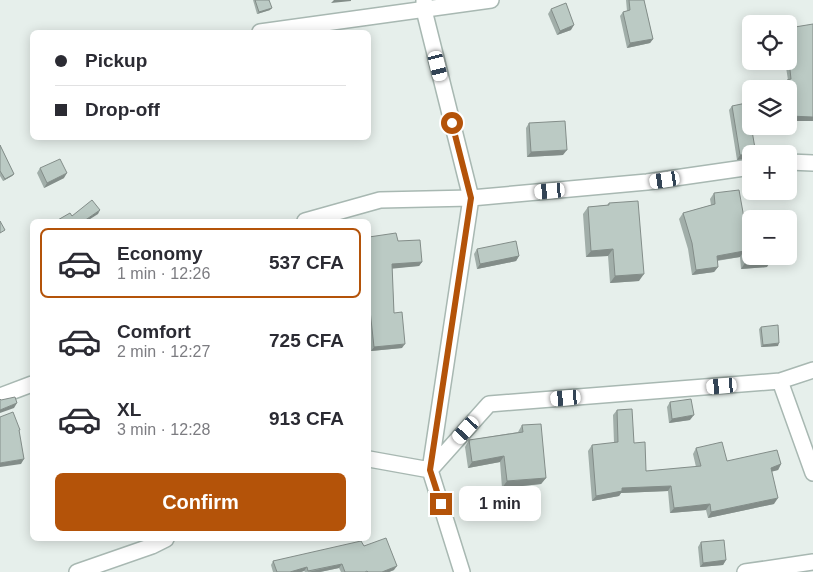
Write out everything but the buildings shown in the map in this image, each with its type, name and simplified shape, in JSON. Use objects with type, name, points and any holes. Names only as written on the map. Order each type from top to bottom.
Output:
[{"type":"street","points":[[272,30],[424,5],[491,0]]},
{"type":"street","points":[[424,5],[471,198],[430,470],[462,572]]},
{"type":"street","points":[[797,162],[813,163]]},
{"type":"street","points":[[312,219],[380,200],[471,198],[647,182],[742,168]]},
{"type":"street","points":[[430,470],[489,404],[780,381],[813,370]]},
{"type":"street","points":[[780,381],[813,472]]},
{"type":"street","points":[[0,396],[30,385]]},
{"type":"street","points":[[371,459],[430,470]]},
{"type":"street","points":[[77,572],[162,541]]},
{"type":"street","points":[[745,572],[813,562]]},
{"type":"route","points":[[441,504],[430,470],[471,198],[452,123]]}]
